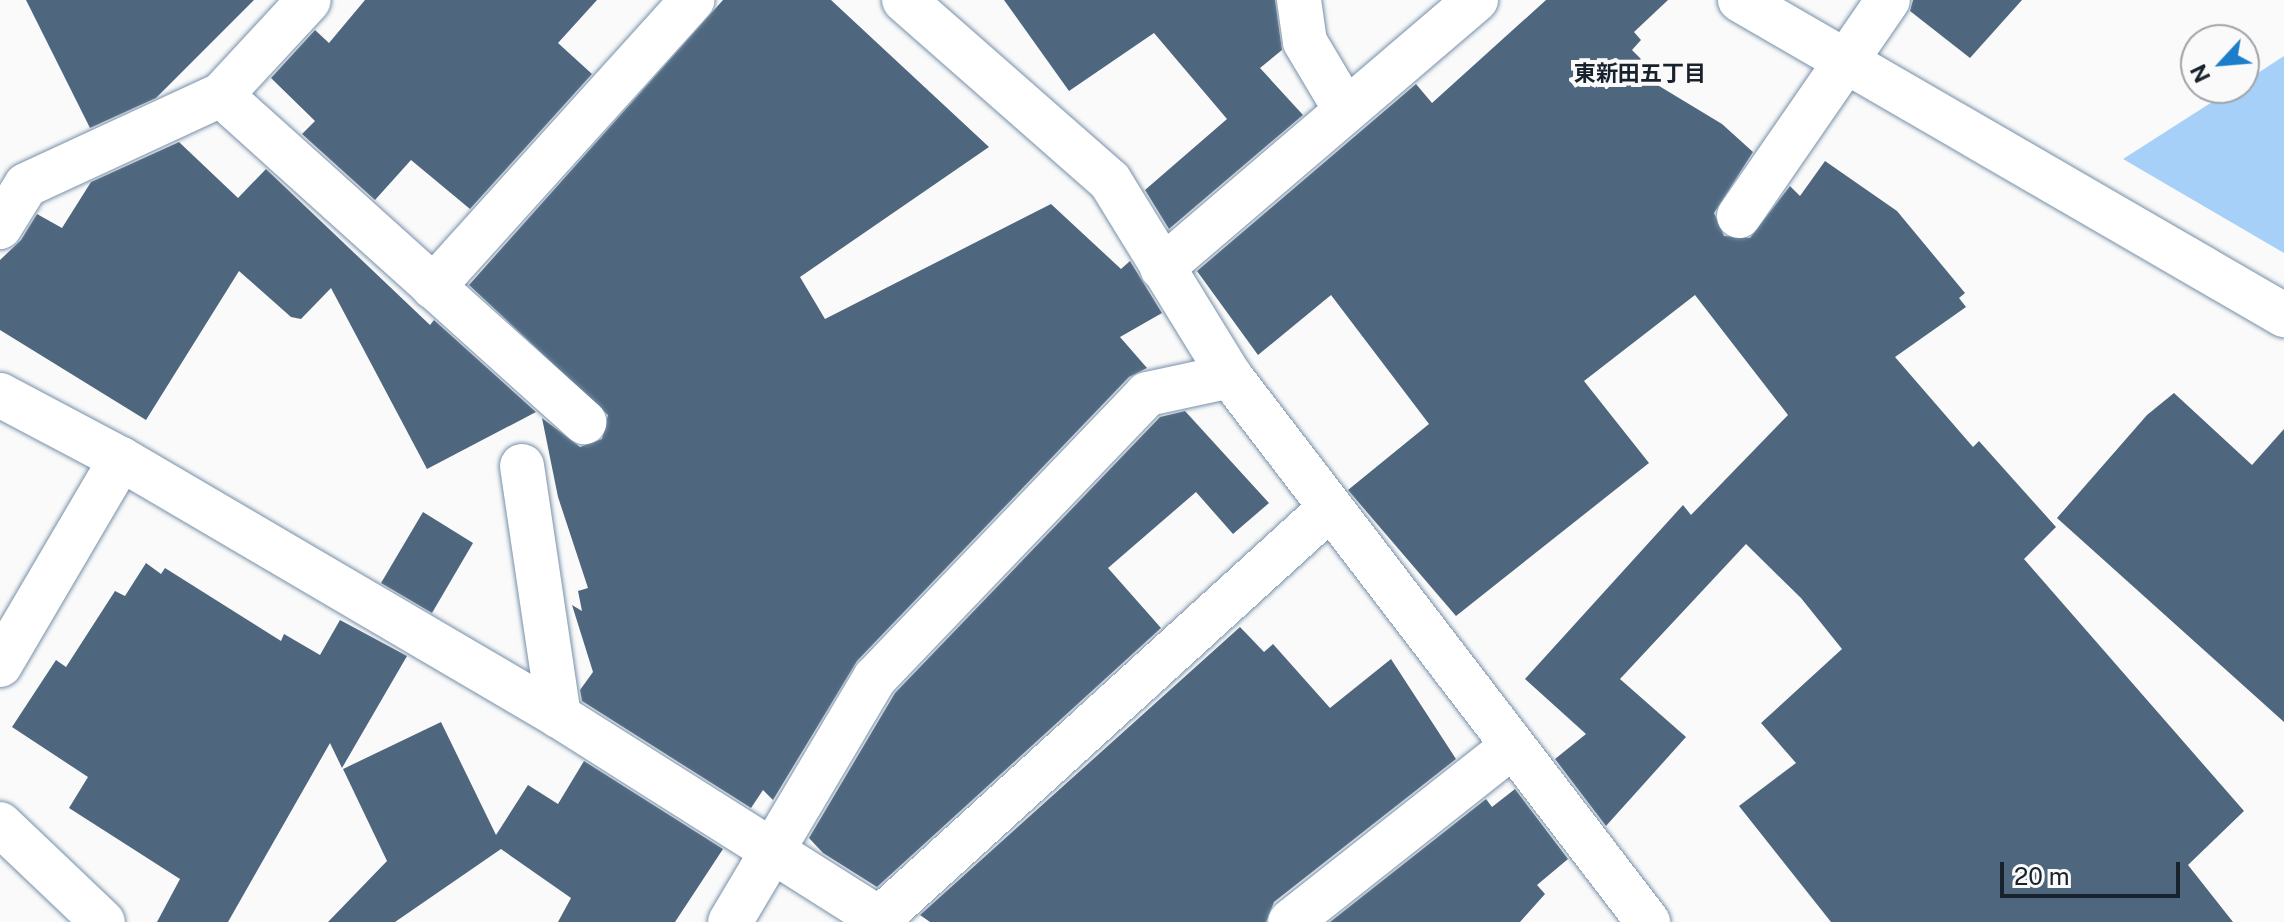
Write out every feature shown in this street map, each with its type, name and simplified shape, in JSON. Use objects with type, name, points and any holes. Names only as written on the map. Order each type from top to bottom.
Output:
[{"type":"street","points":[[0,227],[26,185],[221,95],[309,0]]},
{"type":"street","points":[[433,287],[692,0]]},
{"type":"street","points":[[904,0],[1110,181],[1230,376],[1510,748],[1648,922]]},
{"type":"street","points":[[1299,0],[1305,42],[1345,109]]},
{"type":"street","points":[[1162,268],[1476,0]]},
{"type":"street","points":[[1740,0],[1845,64],[2284,315]]},
{"type":"street","points":[[1739,216],[1888,0]]},
{"type":"street","points":[[221,95],[584,422]]},
{"type":"street","points":[[730,922],[776,851],[875,678],[1147,394],[1230,376]]},
{"type":"street","points":[[0,395],[121,459],[559,716],[883,920],[1330,508]]},
{"type":"street","points":[[0,665],[121,459]]},
{"type":"street","points":[[522,466],[559,716]]},
{"type":"street","points":[[1290,922],[1510,748]]},
{"type":"street","points":[[0,824],[103,922]]},
{"type":"shaded area","points":[[2284,56],[2284,253],[2123,159],[2209,104],[2260,104],[2260,72]]},
{"type":"building","points":[[26,0],[254,0],[156,98],[90,128]]},
{"type":"building","points":[[365,0],[597,0],[558,43],[592,74],[470,209],[411,160],[375,200],[302,134],[315,121],[271,78],[315,30],[329,43]]},
{"type":"building","points":[[723,0],[831,0],[989,147],[800,277],[825,319],[1051,204],[1121,269],[1130,261],[1162,313],[1120,337],[1147,368],[1129,377],[857,661],[773,800],[763,790],[751,808],[582,701],[580,690],[593,672],[572,605],[582,611],[578,591],[588,588],[558,497],[542,418],[580,447],[602,439],[608,415],[469,285]]},
{"type":"building","points":[[1004,0],[1275,0],[1282,50],[1260,68],[1303,115],[1169,229],[1145,190],[1227,119],[1154,33],[1069,91]]},
{"type":"building","points":[[1546,0],[1668,0],[1634,32],[1641,40],[1632,50],[1641,59],[1631,69],[1722,124],[1753,152],[1714,213],[1724,236],[1750,238],[1790,186],[1800,196],[1825,161],[1897,211],[1965,293],[1959,298],[1966,307],[1895,357],[1973,447],[1979,441],[2056,527],[2024,559],[2244,811],[2188,865],[2233,922],[1831,922],[1739,806],[1796,763],[1761,723],[1842,649],[1801,598],[1746,544],[1620,679],[1686,737],[1606,826],[1555,759],[1586,734],[1525,679],[1683,505],[1691,515],[1788,415],[1695,295],[1584,381],[1649,463],[1456,616],[1348,490],[1429,424],[1331,295],[1258,355],[1197,271],[1416,84],[1432,103]]},
{"type":"building","points":[[1913,0],[2022,0],[1970,58],[1910,11]]},
{"type":"building","points":[[179,142],[238,198],[266,169],[430,325],[434,320],[536,412],[427,469],[331,288],[301,319],[291,317],[239,271],[146,420],[0,330],[0,260],[21,240],[37,214],[62,228],[91,182]]},
{"type":"building","points":[[2174,393],[2252,465],[2284,429],[2284,722],[2057,518],[2147,415]]},
{"type":"building","points":[[1185,411],[1269,503],[1233,534],[1196,492],[1108,568],[1161,628],[877,887],[823,853],[809,838],[895,693],[1160,417]]},
{"type":"building","points":[[423,512],[473,543],[432,613],[381,583]]},
{"type":"building","points":[[146,563],[161,574],[165,568],[281,641],[284,634],[320,655],[340,620],[407,656],[342,768],[330,743],[228,922],[157,922],[180,879],[69,808],[88,777],[12,727],[56,660],[66,667],[115,591],[125,596]]},
{"type":"building","points":[[1240,627],[1264,652],[1273,644],[1330,708],[1391,659],[1456,759],[1274,902],[1266,922],[930,922],[920,915]]},
{"type":"building","points":[[441,722],[496,835],[528,785],[558,804],[584,761],[723,849],[675,922],[558,922],[571,898],[501,849],[395,922],[328,922],[387,861],[343,769]]},
{"type":"building","points":[[1515,789],[1568,859],[1537,885],[1545,894],[1520,922],[1330,922],[1486,799],[1492,807]]},
{"type":"district","name":"東新田五丁目","points":[[1640,74]]}]
